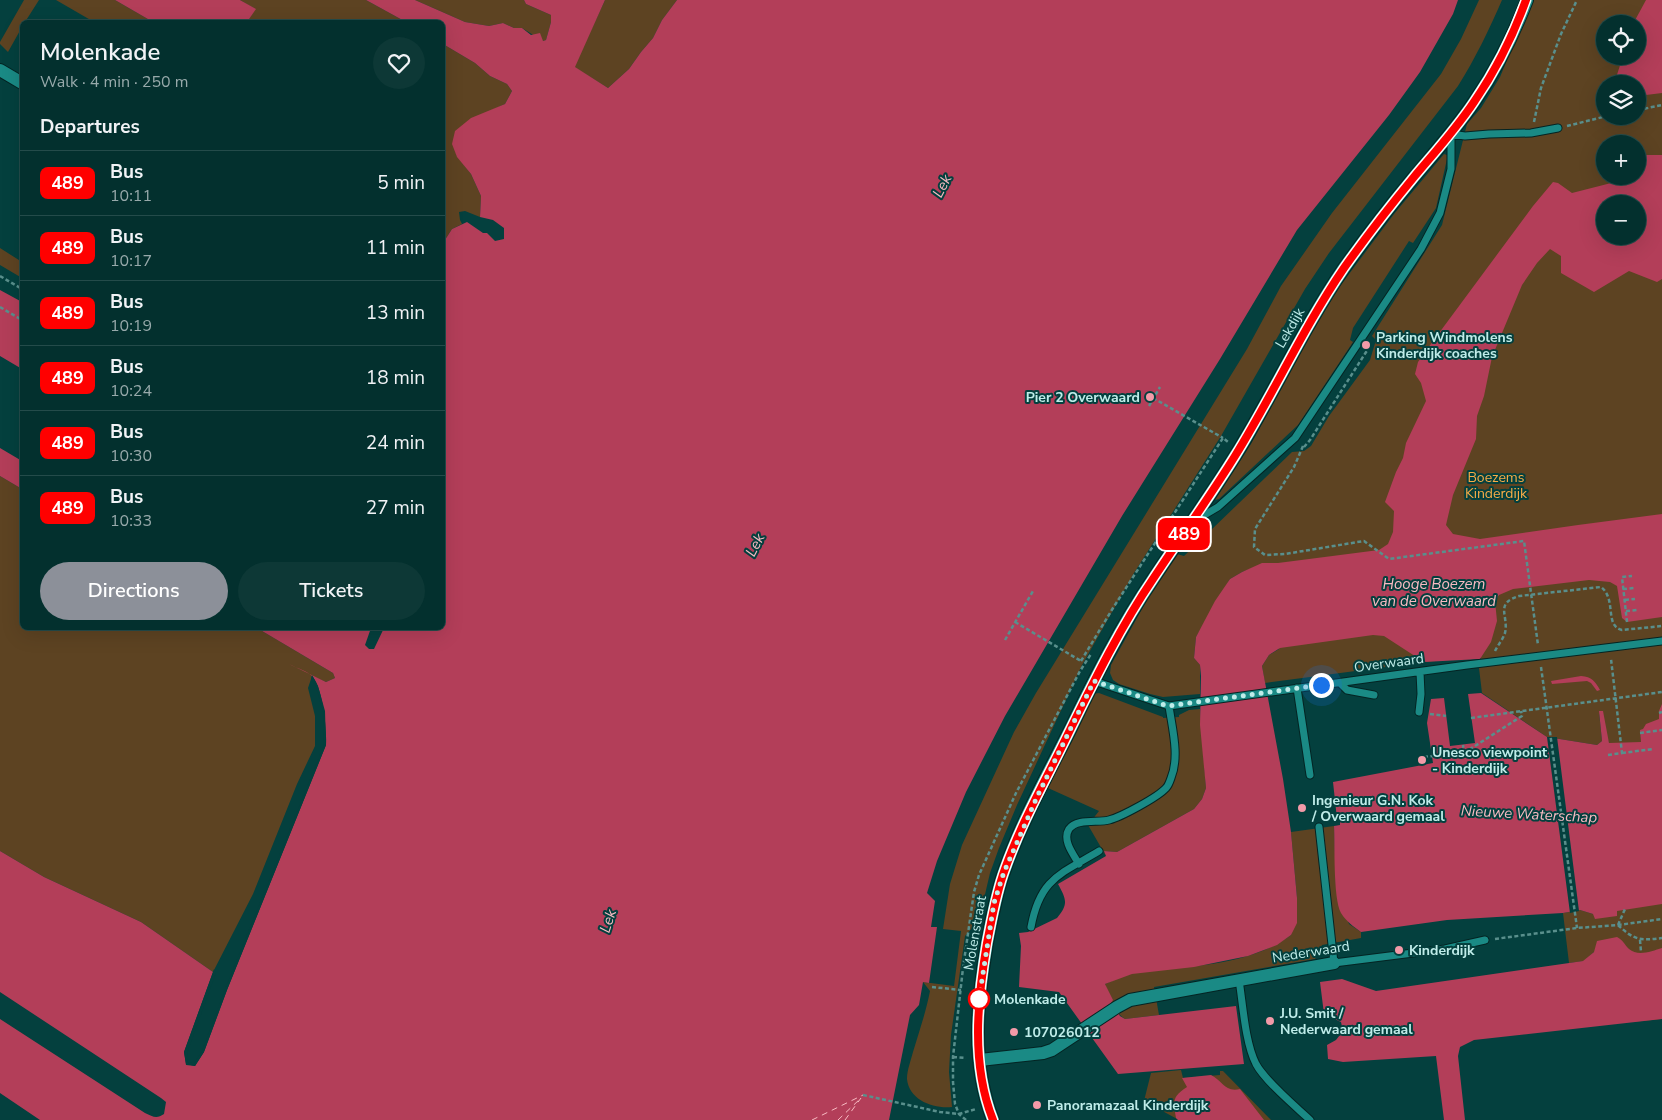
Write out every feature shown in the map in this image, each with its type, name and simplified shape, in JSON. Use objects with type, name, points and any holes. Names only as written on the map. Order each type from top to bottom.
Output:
[{"type":"street","name":"Lekdijk","points":[[1094,681],[1150,584],[1192,523],[1246,438],[1312,320],[1345,268],[1381,218],[1451,134],[1494,71],[1512,35],[1526,0]]},
{"type":"street","points":[[0,70],[20,82]]},
{"type":"street","name":"Molenstraat","points":[[993,1120],[987,1106],[983,1087],[978,1038],[979,1000],[994,903],[1004,872],[1037,797],[1094,681]]},
{"type":"street","name":"Nederwaard","points":[[980,1060],[1043,1053],[1052,1050],[1130,1000],[1334,963]]},
{"type":"lane","points":[[1192,523],[1218,506],[1295,438],[1421,249],[1440,213],[1451,169],[1451,134],[1465,136],[1531,133],[1558,128]]},
{"type":"lane","name":"Overwaard","points":[[1094,681],[1168,706],[1488,662],[1662,641]]},
{"type":"lane","points":[[1423,672],[1421,694],[1423,712]]},
{"type":"lane","points":[[1340,682],[1347,690],[1374,695]]},
{"type":"lane","points":[[1298,688],[1310,774]]},
{"type":"lane","points":[[1079,864],[1069,846],[1067,836],[1069,829],[1081,823],[1117,818],[1166,788],[1175,766],[1174,741],[1168,706]]},
{"type":"lane","points":[[1319,827],[1334,963]]},
{"type":"lane","points":[[1031,926],[1034,912],[1043,891],[1051,881],[1099,851]]},
{"type":"lane","name":"Nederwaard","points":[[1334,963],[1446,949],[1485,940]]},
{"type":"lane","points":[[1239,980],[1250,1048],[1256,1065],[1310,1120]]},
{"type":"path","points":[[1531,133],[1541,88],[1561,34],[1577,0]]},
{"type":"path","points":[[1646,108],[1662,105]]},
{"type":"path","points":[[1558,128],[1596,119]]},
{"type":"path","points":[[0,276],[20,288]]},
{"type":"path","points":[[0,307],[20,319]]},
{"type":"path","points":[[1148,406],[1160,388]]},
{"type":"path","points":[[1153,398],[1229,443]]},
{"type":"path","points":[[1081,661],[1223,438]]},
{"type":"path","points":[[1295,438],[1304,447],[1294,467],[1255,529],[1254,547],[1265,555],[1285,554],[1364,542],[1389,559],[1524,541],[1530,587]]},
{"type":"path","points":[[1628,622],[1622,577],[1632,576]]},
{"type":"path","points":[[1488,662],[1506,630],[1504,608],[1506,603],[1509,599],[1519,596],[1601,587],[1609,596],[1613,625],[1617,629],[1662,626]]},
{"type":"path","points":[[1623,589],[1634,588]]},
{"type":"path","points":[[1005,640],[1033,591]]},
{"type":"path","points":[[1625,600],[1635,599]]},
{"type":"path","points":[[1626,611],[1637,610]]},
{"type":"path","points":[[1015,622],[1085,663]]},
{"type":"path","points":[[1609,648],[1622,753]]},
{"type":"path","points":[[1471,718],[1660,693]]},
{"type":"path","points":[[1424,757],[1464,753],[1522,716],[1521,711]]},
{"type":"path","points":[[1423,712],[1446,716]]},
{"type":"path","points":[[1640,733],[1662,730]]},
{"type":"path","points":[[1551,736],[1577,928]]},
{"type":"path","points":[[1463,745],[1464,753]]},
{"type":"path","points":[[1608,755],[1653,749]]},
{"type":"path","points":[[1618,925],[1625,910]]},
{"type":"path","points":[[1485,940],[1662,919]]},
{"type":"path","points":[[1618,925],[1628,934],[1640,940],[1662,938]]},
{"type":"path","points":[[1640,940],[1641,952]]},
{"type":"path","points":[[932,987],[961,990]]},
{"type":"path","points":[[953,1057],[955,1104],[959,1114],[966,1120]]},
{"type":"path","points":[[863,1095],[940,1112],[959,1114]]},
{"type":"green space","points":[[24,0],[39,0],[26,20],[20,20],[20,31],[8,52],[0,42]]},
{"type":"green space","points":[[56,0],[115,0],[150,20],[91,20]]},
{"type":"green space","points":[[240,0],[366,0],[402,20],[248,20],[255,9]]},
{"type":"green space","points":[[415,0],[524,0],[526,4],[551,15],[551,22],[546,40],[543,41],[522,28],[514,28],[503,23],[489,26],[465,22]]},
{"type":"green space","points":[[605,0],[677,0],[662,20],[653,38],[629,69],[608,88],[574,67]]},
{"type":"green space","points":[[1479,0],[1502,0],[1482,44],[1464,76],[1329,253],[1305,289],[1221,436],[1134,573],[1082,665],[999,848],[990,873],[979,920],[965,936],[951,1035],[949,1072],[952,1107],[930,1105],[923,1102],[912,1093],[907,1079],[909,1065],[930,991],[923,982],[954,986],[961,931],[943,929],[950,884],[962,845],[1014,732],[1247,349],[1281,286],[1332,213],[1441,74],[1461,39]]},
{"type":"green space","name":"Boezems Kinderdijk","points":[[1532,0],[1662,0],[1662,1019],[1632,1022],[1594,952],[1584,961],[1569,963],[1563,913],[1580,910],[1593,914],[1617,916],[1609,743],[1599,712],[1602,741],[1597,745],[1547,737],[1482,693],[1479,668],[1481,657],[1424,662],[1265,683],[1262,666],[1269,655],[1279,649],[1255,567],[1230,579],[1196,637],[1194,658],[1200,665],[1200,694],[1163,697],[1150,694],[1119,684],[1113,680],[1110,673],[1111,665],[1153,589],[1177,554],[1184,556],[1292,452],[1304,451],[1311,446],[1329,416],[1370,360],[1376,340],[1372,336],[1442,225],[1467,124],[1481,108],[1500,77]]},
{"type":"green space","points":[[445,45],[475,63],[490,76],[507,84],[512,91],[505,104],[490,111],[453,144],[457,156],[471,174],[481,196],[480,217],[465,211],[459,212],[462,224],[452,229],[445,240]]},
{"type":"green space","points":[[1444,154],[1447,155],[1447,159],[1436,208],[1413,243],[1409,241],[1353,328],[1350,340],[1353,342],[1298,425],[1219,499],[1215,500],[1251,444],[1337,290],[1394,214]]},
{"type":"green space","points":[[0,248],[20,261],[20,277],[0,265]]},
{"type":"green space","points":[[0,476],[20,488],[20,630],[260,630],[333,673],[335,678],[326,682],[312,676],[308,688],[315,716],[315,746],[297,784],[253,894],[213,972],[141,922],[44,877],[0,851]]},
{"type":"green space","points":[[1099,693],[1163,718],[1179,717],[1179,715],[1189,710],[1200,709],[1206,788],[1202,799],[1194,809],[1117,852],[1104,851],[1106,856],[1088,825],[1099,811],[1048,788],[1093,694]]},
{"type":"green space","points":[[1334,826],[1336,887],[1349,924],[1361,932],[1361,938],[1322,945],[1315,959],[1154,987],[1159,1015],[1125,1019],[1117,1012],[1105,984],[1115,979],[1134,973],[1215,963],[1255,954],[1291,935],[1297,898],[1291,832]]},
{"type":"green space","points":[[1181,1070],[1183,1078],[1220,1075],[1220,1071],[1223,1071],[1271,1120],[1179,1120],[1144,1101],[1151,1073]]},
{"type":"water","points":[[115,0],[240,0],[256,9],[248,20],[150,20]]},
{"type":"water","name":"Lek","points":[[366,0],[415,0],[465,22],[489,26],[503,23],[514,28],[522,28],[531,35],[540,33],[543,41],[546,40],[551,15],[526,4],[524,0],[605,0],[575,67],[608,88],[629,69],[653,38],[662,20],[677,0],[1458,0],[1453,14],[1420,72],[1389,115],[1297,230],[1220,359],[1122,516],[1005,716],[966,792],[937,861],[927,893],[935,901],[931,927],[937,927],[929,983],[923,982],[919,1005],[910,1015],[889,1120],[40,1120],[0,1093],[0,1019],[150,1116],[159,1117],[164,1114],[166,1102],[0,992],[0,851],[44,877],[141,922],[213,972],[184,1052],[186,1064],[195,1066],[204,1052],[227,990],[326,745],[322,700],[310,674],[326,682],[335,678],[333,673],[260,630],[370,630],[365,645],[369,649],[374,649],[383,630],[445,630],[445,240],[452,229],[467,222],[483,233],[487,233],[495,241],[504,239],[504,228],[493,220],[480,217],[481,196],[471,174],[457,157],[452,144],[455,131],[471,118],[505,104],[512,91],[507,84],[490,76],[475,63],[445,45],[445,20],[402,20]]},
{"type":"water","points":[[1646,0],[1662,0],[1662,93],[1646,95],[1646,75],[1617,75],[1620,65],[1646,65],[1646,15],[1638,15]]},
{"type":"water","name":"Hooge Boezem van de Overwaard","points":[[1646,155],[1662,155],[1662,279],[1657,282],[1629,271],[1594,292],[1561,273],[1561,256],[1550,249],[1537,263],[1522,285],[1492,357],[1484,396],[1477,416],[1476,439],[1453,495],[1446,525],[1453,534],[1480,539],[1662,514],[1662,617],[1627,622],[1622,618],[1617,586],[1610,582],[1589,580],[1513,589],[1499,595],[1495,601],[1497,621],[1491,642],[1480,659],[1424,662],[1384,636],[1373,635],[1280,648],[1269,655],[1262,666],[1291,832],[1297,898],[1297,923],[1291,935],[1277,945],[1248,956],[1194,967],[1132,974],[1105,984],[1113,1000],[1111,1003],[1120,1016],[1125,1019],[1236,1006],[1244,1064],[1118,1074],[1059,992],[1019,987],[1021,946],[1019,933],[1028,932],[1057,918],[1065,905],[1063,894],[1058,884],[1106,856],[1104,851],[1117,852],[1194,809],[1202,799],[1206,788],[1200,725],[1201,676],[1200,665],[1194,658],[1196,637],[1215,601],[1230,579],[1262,563],[1278,563],[1379,550],[1388,544],[1393,532],[1394,511],[1385,502],[1403,458],[1406,443],[1426,401],[1421,383],[1415,374],[1418,362],[1533,206],[1553,182],[1558,183],[1572,193],[1603,185],[1646,185]]},
{"type":"water","points":[[0,290],[20,301],[20,368],[0,356]]},
{"type":"water","points":[[0,448],[20,460],[20,488],[0,476]]},
{"type":"water","points":[[1581,676],[1593,680],[1600,690],[1597,691],[1587,681],[1552,684],[1551,681]]},
{"type":"water","name":"Nieuwe Waterschap","points":[[1481,693],[1547,737],[1597,745],[1602,741],[1599,711],[1603,711],[1609,743],[1641,742],[1640,730],[1646,724],[1659,719],[1659,711],[1662,704],[1662,904],[1617,911],[1617,916],[1595,919],[1593,914],[1580,910],[1563,913],[1447,920],[1361,932],[1345,919],[1338,906],[1337,896],[1334,826],[1340,825],[1340,819],[1337,819],[1333,782],[1433,763],[1427,723],[1431,699],[1444,698],[1450,746],[1475,743],[1468,694]]},
{"type":"water","points":[[1617,937],[1629,949],[1637,953],[1645,953],[1662,948],[1662,1019],[1474,1040],[1460,1047],[1458,1056],[1465,1120],[1444,1120],[1436,1056],[1343,1062],[1328,1059],[1327,1045],[1336,1040],[1343,1031],[1341,1022],[1324,1014],[1320,982],[1342,979],[1376,991],[1583,961],[1594,952],[1597,941]]},
{"type":"water","points":[[1211,1075],[1227,1088],[1240,1089],[1264,1120],[1178,1120],[1174,1103],[1176,1097],[1187,1087],[1182,1078]]},
{"type":"pier","points":[[312,675],[318,686],[325,711],[326,745],[227,990],[204,1052],[195,1066],[186,1065],[184,1052],[214,969],[216,973],[187,1053],[188,1062],[194,1063],[202,1051],[225,989],[324,745],[323,712],[316,687],[311,679]]},
{"type":"pier","points":[[1547,737],[1557,737],[1579,911],[1570,913]]},
{"type":"ferry route","points":[[812,1120],[863,1095]]},
{"type":"ferry route","points":[[838,1120],[861,1098]]},
{"type":"ferry route","points":[[845,1120],[861,1098]]},
{"type":"bus line","name":"489","points":[[993,1120],[987,1106],[983,1087],[978,1038],[979,1000],[983,967],[994,903],[1014,846],[1037,797],[1111,649],[1153,578],[1192,523],[1246,438],[1316,311],[1381,218],[1451,134],[1473,104],[1494,71],[1508,44],[1526,0]]},
{"type":"place","name":"Parking Windmolens Kinderdijk coaches","points":[[1366,345]]},
{"type":"place","name":"Pier 2 Overwaard","points":[[1150,397]]},
{"type":"place","name":"Unesco viewpoint - Kinderdijk","points":[[1422,760]]},
{"type":"place","name":"Ingenieur G.N. Kok / Overwaard gemaal","points":[[1302,808]]},
{"type":"place","name":"Kinderdijk","points":[[1399,950]]},
{"type":"place","name":"Molenkade","points":[[979,999]]},
{"type":"place","name":"J.U. Smit / Nederwaard gemaal","points":[[1270,1021]]},
{"type":"place","name":"107026012","points":[[1014,1032]]},
{"type":"place","name":"Panoramazaal Kinderdijk","points":[[1037,1105]]},
{"type":"route","points":[[979,999],[994,903],[1004,872],[1037,797],[1094,681],[1168,706],[1321,685]]}]
